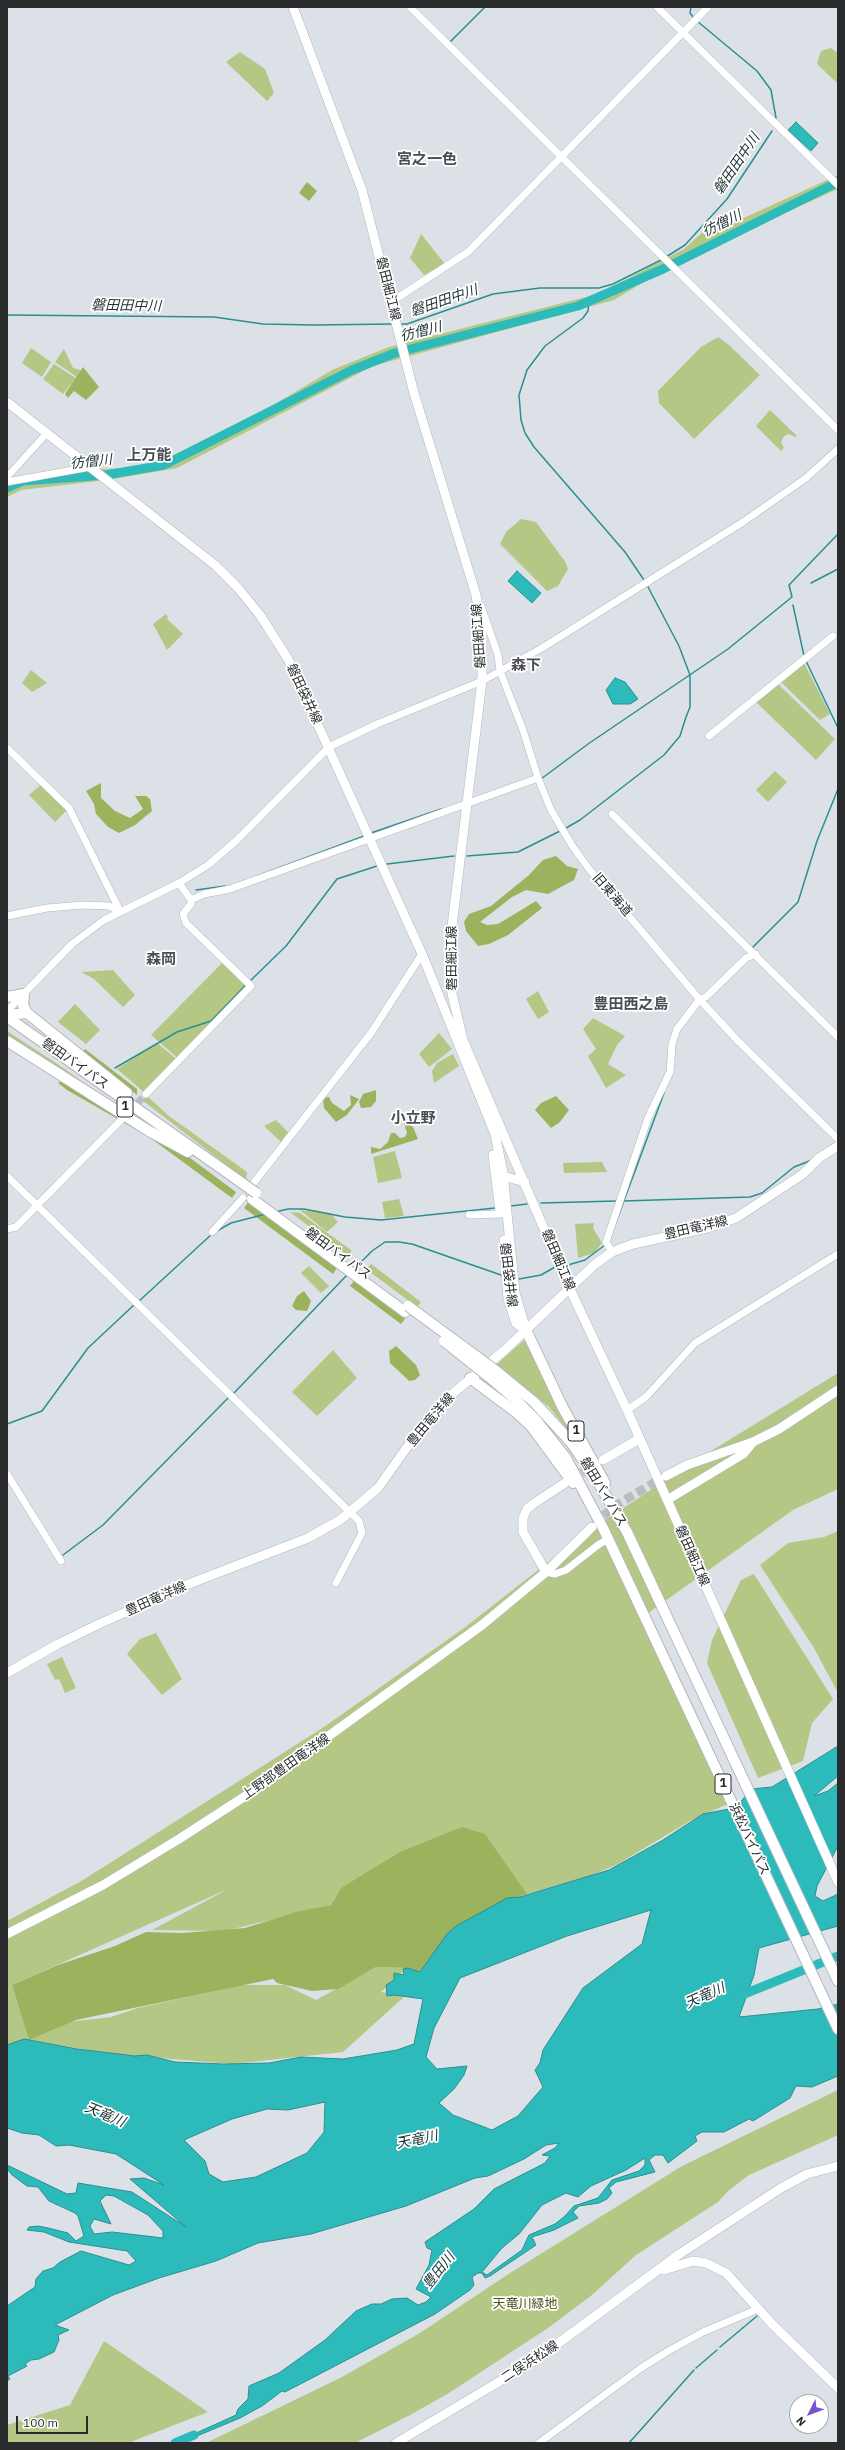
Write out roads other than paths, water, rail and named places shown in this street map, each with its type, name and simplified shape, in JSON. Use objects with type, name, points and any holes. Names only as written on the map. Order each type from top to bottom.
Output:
[{"type":"highway","points":[[7,997],[24,994],[23,1005],[27,1013],[119,1087],[176,1130],[211,1160]]},
{"type":"highway","points":[[9,1021],[27,1013]]},
{"type":"highway","name":"磐田バイパス","points":[[9,1021],[211,1160],[247,1191]]},
{"type":"highway","name":"磐田バイパス","points":[[9,1021],[188,1152],[247,1191],[492,1373],[534,1402],[570,1441],[598,1482],[627,1532]]},
{"type":"highway","points":[[7,1041],[149,1131],[188,1152]]},
{"type":"highway","name":"1","points":[[526,1330],[563,1408],[619,1508],[627,1532]]},
{"type":"highway","name":"磐田バイパス","points":[[492,1373],[536,1420],[566,1458],[608,1539]]},
{"type":"highway","name":"1","points":[[470,1378],[518,1413],[531,1426],[568,1475],[608,1539]]},
{"type":"highway","name":"浜松バイパス","points":[[627,1532],[838,1981]]},
{"type":"highway","name":"浜松バイパス","points":[[608,1539],[838,2029]]},
{"type":"main road","name":"磐田細江線","points":[[293,7],[362,190],[420,416],[476,595],[482,634],[482,681],[451,927],[449,966],[452,994],[463,1040],[569,1287],[627,1410],[838,1882]]},
{"type":"main road","name":"磐田袋井線","points":[[7,402],[196,550],[238,588],[271,631],[288,659],[422,954],[473,1082],[501,1175],[515,1293],[526,1330]]},
{"type":"main road","name":"豊田竜洋線","points":[[7,1673],[58,1644],[99,1624],[186,1585],[308,1538],[351,1512],[378,1488],[422,1426],[470,1378],[526,1330],[594,1264],[612,1252],[651,1238],[707,1228],[736,1218],[803,1174],[819,1158],[838,1146]]},
{"type":"main road","name":"磐田袋井線","points":[[501,1175],[501,1214],[508,1299],[516,1323],[526,1330]]},
{"type":"main road","points":[[501,1175],[523,1179]]},
{"type":"main road","points":[[666,1476],[687,1465],[753,1442],[779,1429],[838,1390]]},
{"type":"main road","points":[[603,1460],[639,1439]]},
{"type":"main road","points":[[668,1503],[743,1454],[753,1442]]},
{"type":"main road","points":[[546,1572],[524,1532],[523,1518],[527,1509],[533,1504],[566,1483]]},
{"type":"main road","name":"上野部豊田竜洋線","points":[[7,1934],[109,1881],[179,1839],[247,1794],[476,1629],[546,1572],[592,1527]]},
{"type":"main road","name":"二俣浜松線","points":[[396,2443],[534,2361],[682,2252],[781,2188],[808,2174],[838,2166]]},
{"type":"main road","name":"二俣浜松線","points":[[658,2271],[694,2261],[706,2263],[726,2273],[758,2309],[838,2388]]},
{"type":"street","points":[[410,7],[838,430]]},
{"type":"street","points":[[657,7],[838,185]]},
{"type":"street","points":[[391,302],[463,256],[708,7]]},
{"type":"street","points":[[7,477],[47,434]]},
{"type":"street","points":[[7,1011],[72,944],[120,911],[179,883],[223,852],[329,747],[377,724],[482,681],[542,648],[743,522],[806,478],[838,449]]},
{"type":"street","points":[[7,482],[93,468]]},
{"type":"street","name":"旧東海道","points":[[476,595],[498,655],[500,672],[523,730],[538,778],[551,810],[589,870],[738,1041],[838,1140]]},
{"type":"street","points":[[709,736],[833,636]]},
{"type":"street","points":[[7,748],[69,808],[120,911]]},
{"type":"street","points":[[191,900],[204,894],[230,889],[538,778]]},
{"type":"street","points":[[612,814],[756,954],[838,1037]]},
{"type":"street","points":[[146,1094],[251,986],[186,923],[183,914],[191,904],[191,900],[179,883]]},
{"type":"street","points":[[7,916],[47,908],[83,904],[109,906],[120,911]]},
{"type":"street","points":[[212,1232],[247,1191],[371,1033],[422,954]]},
{"type":"street","points":[[612,1252],[606,1242],[648,1118],[670,1072],[673,1039],[682,1020],[700,999],[706,997],[746,958],[756,954]]},
{"type":"street","points":[[7,1229],[16,1227],[38,1206],[123,1118]]},
{"type":"street","points":[[7,1176],[351,1512],[362,1526],[362,1532],[336,1583]]},
{"type":"street","points":[[469,1216],[501,1214]]},
{"type":"street","points":[[627,1410],[646,1397],[695,1344],[838,1254]]},
{"type":"street","points":[[7,1474],[61,1561]]},
{"type":"street","points":[[546,1572],[555,1574],[566,1570],[608,1539]]},
{"type":"street","points":[[539,2443],[640,2368],[703,2332],[758,2309]]},
{"type":"water","points":[[796,122],[818,143],[811,151],[788,130]]},
{"type":"water","points":[[517,571],[541,593],[532,603],[508,581]]},
{"type":"water","points":[[615,678],[625,682],[638,699],[630,704],[613,704],[606,690]]},
{"type":"water","points":[[838,1746],[838,1776],[814,1796],[828,1791],[838,1783],[838,1846],[817,1886],[815,1896],[823,1901],[838,1894],[838,1926],[759,1948],[754,1975],[739,2017],[818,2009],[838,2004],[838,2076],[812,2087],[796,2086],[790,2098],[753,2121],[749,2119],[724,2132],[702,2132],[695,2136],[697,2141],[668,2163],[663,2155],[655,2155],[649,2160],[655,2172],[616,2182],[609,2188],[612,2193],[607,2199],[599,2203],[579,2206],[573,2212],[578,2218],[554,2230],[532,2237],[536,2245],[490,2276],[485,2278],[482,2273],[478,2273],[472,2277],[474,2285],[470,2290],[435,2314],[285,2392],[282,2391],[262,2406],[240,2418],[185,2441],[183,2439],[236,2415],[238,2409],[248,2399],[249,2386],[279,2373],[325,2340],[356,2311],[372,2304],[381,2304],[392,2299],[407,2298],[418,2305],[426,2302],[431,2297],[416,2289],[429,2265],[432,2250],[427,2248],[425,2242],[474,2209],[494,2189],[545,2163],[550,2156],[542,2155],[555,2148],[559,2143],[546,2145],[524,2159],[488,2176],[475,2178],[406,2206],[311,2234],[258,2243],[216,2261],[159,2278],[113,2295],[55,2325],[69,2330],[58,2335],[59,2340],[54,2352],[39,2359],[31,2360],[25,2364],[27,2366],[8,2376],[10,2379],[7,2381],[7,2306],[35,2287],[36,2279],[43,2271],[53,2268],[60,2262],[81,2251],[129,2265],[136,2261],[127,2251],[69,2242],[44,2232],[27,2230],[29,2227],[38,2226],[48,2228],[68,2233],[76,2241],[84,2236],[78,2216],[75,2213],[49,2201],[38,2187],[27,2186],[12,2175],[7,2169],[7,2165],[67,2194],[76,2193],[78,2183],[132,2192],[186,2227],[130,2179],[144,2178],[164,2185],[116,2154],[69,2145],[56,2146],[39,2135],[22,2133],[7,2128],[7,2045],[24,2039],[77,2049],[135,2056],[147,2055],[175,2062],[224,2064],[269,2063],[301,2057],[343,2059],[397,2050],[414,2044],[423,1999],[395,1995],[387,1996],[386,1985],[394,1980],[394,1973],[404,1975],[403,1969],[407,1968],[420,1972],[447,1934],[456,1926],[507,1898],[520,1897],[609,1870],[663,1840],[703,1814],[729,1809],[739,1804],[751,1789],[772,1787]],"holes":[[[651,1910],[642,1944],[583,1988],[543,2050],[540,2063],[535,2070],[543,2087],[518,2116],[492,2130],[453,2115],[439,2103],[454,2089],[464,2075],[467,2066],[437,2069],[426,2057],[434,2028],[460,1978],[567,1936]],[[325,2102],[324,2132],[307,2153],[256,2177],[223,2182],[209,2174],[205,2161],[184,2140],[232,2119],[267,2109],[288,2110]],[[645,2158],[645,2165],[639,2171],[612,2180],[598,2198],[574,2206],[555,2224],[529,2235],[522,2250],[487,2275],[482,2272],[502,2248],[519,2234],[542,2205],[566,2193],[578,2197],[591,2186],[626,2170]],[[106,2195],[114,2196],[148,2215],[163,2231],[163,2238],[112,2232],[94,2234],[90,2226],[94,2219],[111,2224],[100,2201]]]},
{"type":"waterway","name":"磐田田中川","points":[[450,42],[485,7]]},
{"type":"waterway","name":"磐田田中川","points":[[691,7],[690,13],[694,18]]},
{"type":"waterway","name":"磐田田中川","points":[[697,21],[757,71],[771,90],[776,118]]},
{"type":"waterway","name":"磐田田中川","points":[[666,257],[685,245],[727,199],[772,131]]},
{"type":"waterway","name":"彷僧川","points":[[7,488],[23,481],[106,475],[164,465],[352,370],[395,353],[578,306],[663,269],[838,182]]},
{"type":"waterway","name":"磐田田中川","points":[[400,324],[407,324],[493,294],[540,288],[599,288],[613,284],[663,259]]},
{"type":"waterway","points":[[589,301],[588,311],[583,318],[545,346],[527,370],[519,395],[521,420],[525,433],[534,447],[625,552],[644,580]]},
{"type":"waterway","name":"磐田田中川","points":[[7,315],[214,317],[263,324],[393,324]]},
{"type":"waterway","points":[[541,779],[588,744],[728,649],[792,597],[789,585],[838,534]]},
{"type":"waterway","points":[[811,583],[838,569]]},
{"type":"waterway","points":[[566,828],[580,820],[664,755],[680,736],[690,707],[690,675],[679,646],[647,585]]},
{"type":"waterway","points":[[793,605],[804,656]]},
{"type":"waterway","points":[[806,661],[838,728]]},
{"type":"waterway","points":[[752,948],[798,902],[817,841],[838,789]]},
{"type":"waterway","points":[[371,833],[441,809]]},
{"type":"waterway","points":[[467,856],[518,852],[560,831]]},
{"type":"waterway","points":[[257,876],[364,836]]},
{"type":"waterway","points":[[387,864],[454,856]]},
{"type":"waterway","points":[[249,982],[286,946],[337,879],[377,866]]},
{"type":"waterway","points":[[196,890],[225,886]]},
{"type":"waterway","points":[[115,1068],[177,1032],[211,1021],[247,984]]},
{"type":"waterway","points":[[609,1241],[664,1093]]},
{"type":"waterway","points":[[623,1201],[750,1197],[762,1193],[794,1167],[812,1160]]},
{"type":"waterway","points":[[541,1203],[617,1201]]},
{"type":"waterway","points":[[511,1206],[527,1204]]},
{"type":"waterway","points":[[275,1212],[288,1209],[304,1209],[345,1217],[381,1220],[495,1208]]},
{"type":"waterway","points":[[217,1231],[231,1223],[266,1214]]},
{"type":"waterway","points":[[138,1302],[212,1234]]},
{"type":"waterway","points":[[353,1270],[372,1251],[385,1242],[399,1242],[412,1244],[501,1275]]},
{"type":"waterway","points":[[568,1265],[585,1260],[605,1245]]},
{"type":"waterway","points":[[519,1279],[541,1275],[555,1267]]},
{"type":"waterway","points":[[234,1393],[347,1275]]},
{"type":"waterway","points":[[7,1424],[42,1411],[88,1348],[135,1304]]},
{"type":"waterway","points":[[63,1555],[103,1525],[229,1397]]},
{"type":"waterway","name":"天竜川","points":[[737,1997],[838,1956]]},
{"type":"waterway","points":[[720,2347],[757,2316]]},
{"type":"waterway","points":[[696,2368],[717,2350]]},
{"type":"waterway","points":[[629,2443],[694,2370]]},
{"type":"waterway","name":"豊田川","points":[[175,2443],[194,2435]]},
{"type":"tunnel","points":[[123,1118],[146,1094]]},
{"type":"tunnel","points":[[570,1480],[595,1465]]},
{"type":"tunnel","points":[[594,1525],[613,1507],[664,1477]]},
{"type":"district","name":"宮之一色","points":[[427,160]]},
{"type":"district","name":"上万能","points":[[149,456]]},
{"type":"district","name":"森下","points":[[526,666]]},
{"type":"district","name":"森岡","points":[[161,960]]},
{"type":"district","name":"豊田西之島","points":[[631,1005]]},
{"type":"district","name":"小立野","points":[[413,1119]]},
{"type":"park label","name":"天竜川緑地","points":[[525,2304]]}]
